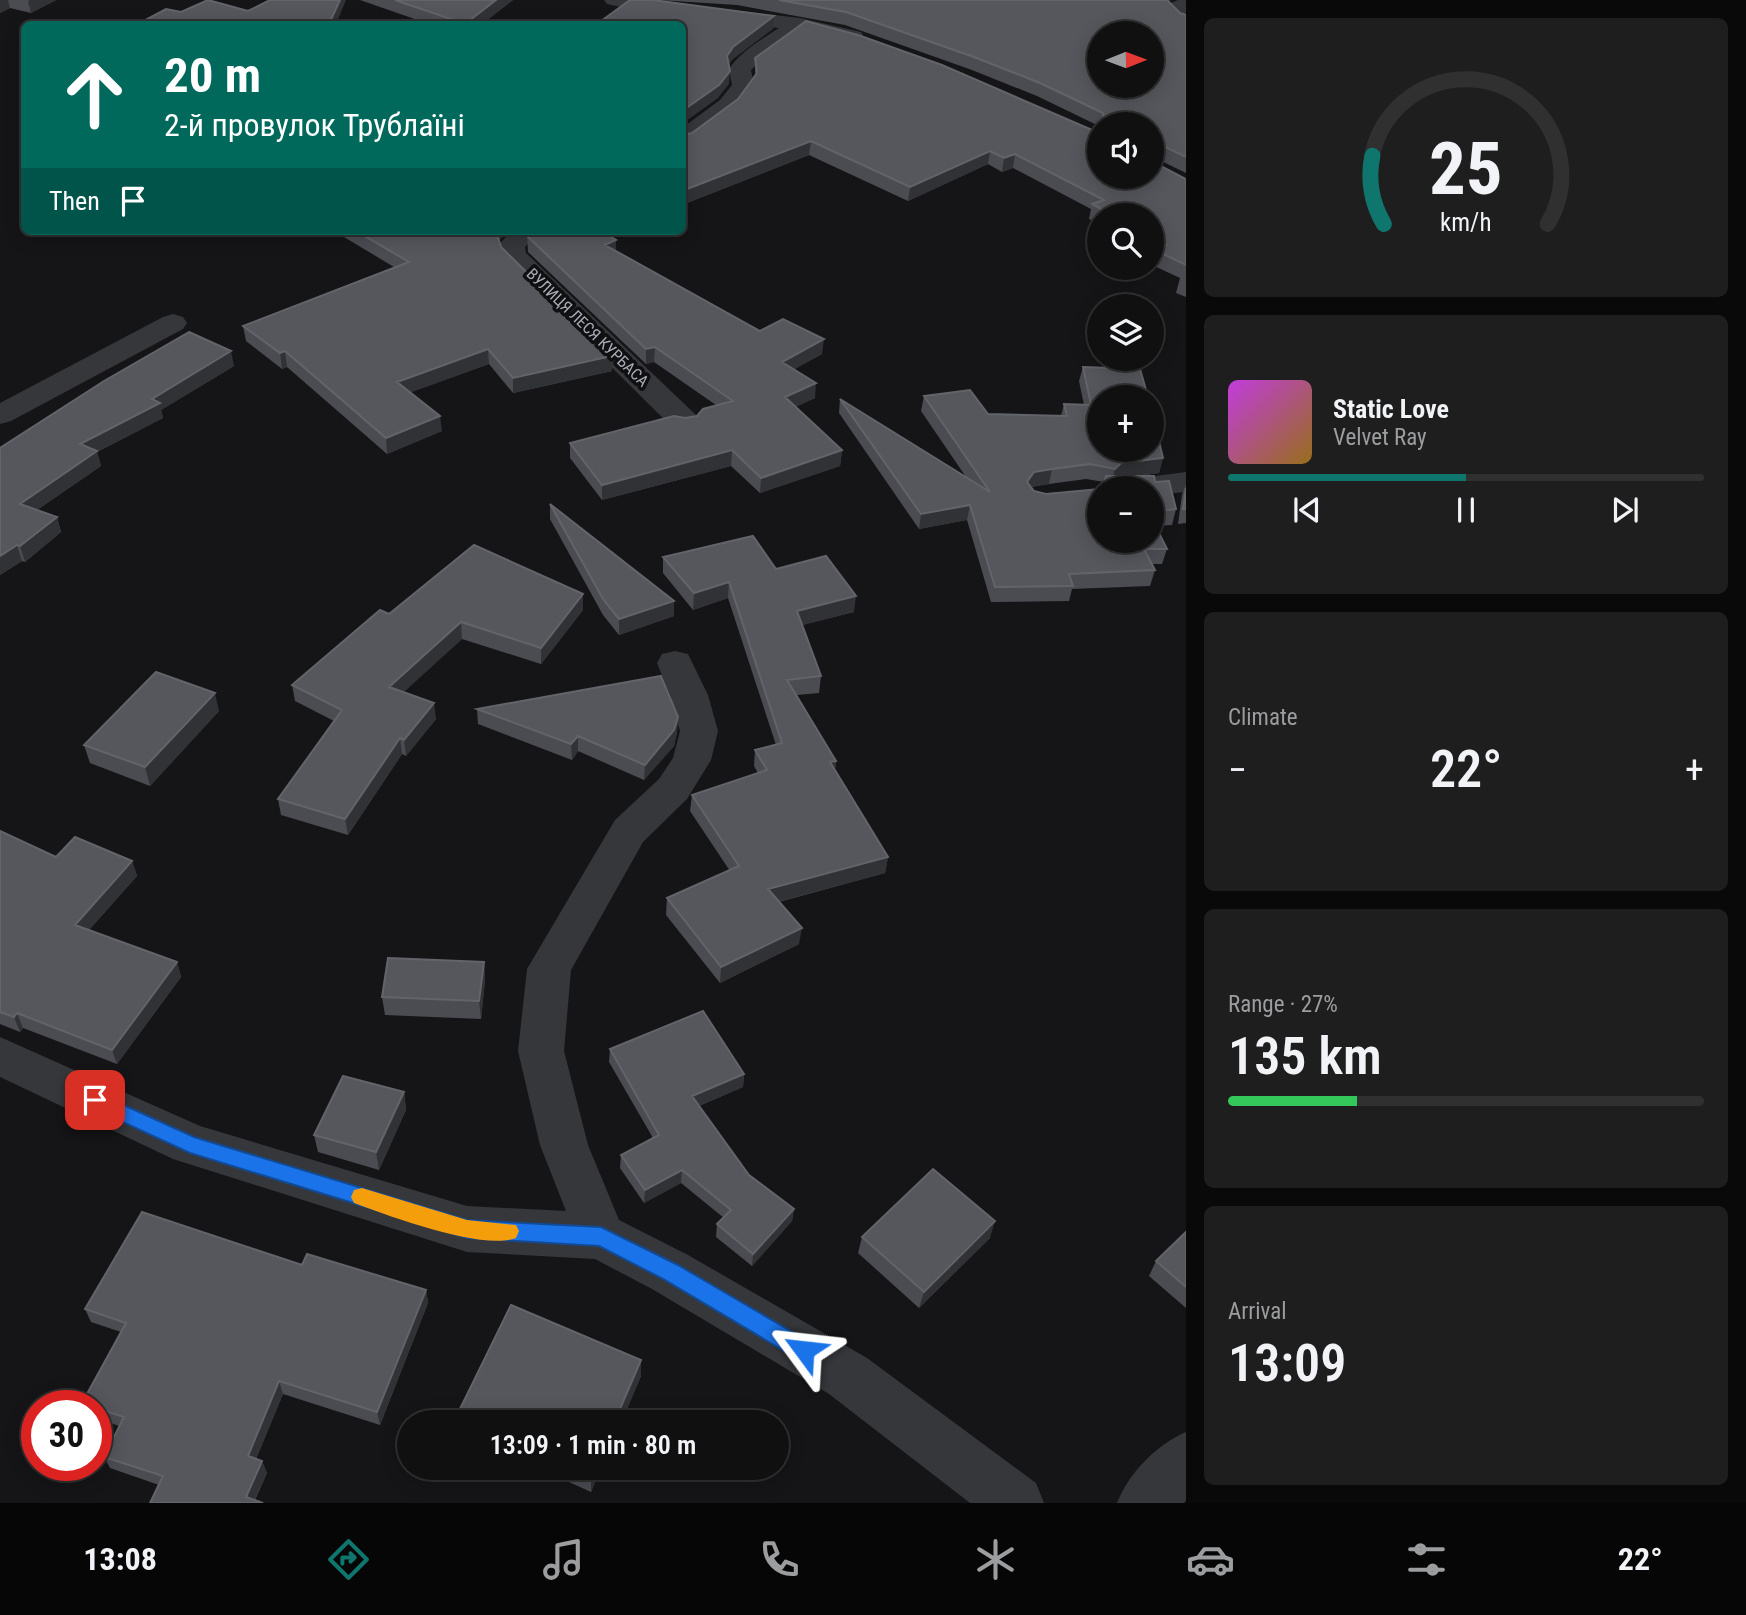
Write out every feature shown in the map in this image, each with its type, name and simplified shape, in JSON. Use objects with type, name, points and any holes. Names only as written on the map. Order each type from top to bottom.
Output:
[{"type":"street","points":[[614,0],[663,10],[800,24],[871,42]]},
{"type":"street","points":[[1186,4],[1173,9],[1186,20]]},
{"type":"street","points":[[686,138],[729,105],[743,85],[740,69],[748,61],[800,24]]},
{"type":"street","name":"ВУЛИЦЯ ЛЕСЯ КУРБАСА","points":[[523,235],[511,245],[513,255],[685,422]]},
{"type":"street","points":[[0,415],[173,323]]},
{"type":"street","points":[[1164,484],[1186,482]]},
{"type":"street","points":[[601,1236],[564,1145],[541,1051],[549,969],[629,831],[673,789],[692,760],[699,731],[690,695],[675,663]]},
{"type":"street","points":[[0,1056],[190,1144],[467,1229],[601,1236],[670,1272],[848,1376],[1016,1503]]},
{"type":"street","points":[[1145,1503],[1186,1460]]},
{"type":"building","points":[[208,0],[248,11],[270,0],[340,0],[330,21],[144,21],[166,9],[181,12]]},
{"type":"building","points":[[395,0],[496,0],[469,21],[456,21]]},
{"type":"building","points":[[630,0],[653,0],[774,16],[733,47],[727,56],[730,71],[719,85],[686,108],[686,21],[601,21]]},
{"type":"building","points":[[779,0],[1167,0],[1180,13],[1186,15],[1186,157],[1164,146],[1164,112],[1101,112],[1040,83],[846,12]]},
{"type":"building","points":[[806,21],[858,35],[942,65],[1087,128],[1087,189],[1164,189],[1164,168],[1186,179],[1186,265],[1164,254],[1164,203],[1095,203],[1104,200],[1015,154],[1004,158],[990,151],[910,187],[811,141],[686,189],[686,134],[692,133],[738,99],[757,73],[755,58]]},
{"type":"building","points":[[363,235],[497,235],[501,247],[612,356],[513,378],[488,349],[397,382],[440,416],[386,438],[285,351],[280,353],[243,326],[409,262]]},
{"type":"building","points":[[608,235],[616,240],[605,245],[760,331],[783,319],[824,339],[782,362],[816,383],[785,397],[842,450],[761,478],[732,450],[602,485],[570,443],[674,416],[697,416],[703,409],[733,401],[655,347],[646,349],[528,237]]},
{"type":"building","points":[[189,332],[231,351],[152,399],[160,403],[80,444],[97,451],[20,504],[57,517],[20,546],[17,545],[0,556],[0,448],[104,381]]},
{"type":"building","points":[[1083,367],[1087,367],[1087,371],[1141,371],[1145,385],[1087,385]]},
{"type":"building","points":[[970,390],[988,414],[1067,416],[1064,404],[1087,405],[1087,462],[1129,462],[1121,463],[1115,469],[1090,464],[1034,472],[1027,482],[1034,491],[1046,494],[1087,490],[1087,553],[1146,553],[1155,570],[1069,574],[1073,586],[995,587],[970,505],[921,514],[840,399],[990,492],[924,396]]},
{"type":"building","points":[[1164,481],[1169,481],[1176,509],[1164,510]]},
{"type":"building","points":[[1186,488],[1186,509],[1183,509]]},
{"type":"building","points":[[550,504],[674,601],[619,619],[603,599]]},
{"type":"building","points":[[753,536],[776,569],[826,556],[856,596],[797,611],[821,676],[787,680],[836,761],[830,762],[888,857],[768,889],[802,928],[721,967],[667,898],[739,866],[692,795],[767,770],[755,750],[782,743],[729,582],[694,593],[663,557]]},
{"type":"building","points":[[474,545],[583,594],[541,648],[461,622],[389,687],[434,703],[404,740],[400,738],[345,819],[278,799],[342,710],[292,685],[380,610],[389,614]]},
{"type":"building","points":[[156,672],[215,693],[145,767],[84,745]]},
{"type":"building","points":[[661,676],[678,717],[674,730],[645,765],[578,736],[571,744],[477,709]]},
{"type":"building","points":[[0,831],[56,857],[75,837],[132,861],[75,925],[177,962],[112,1050],[17,1013],[14,1017],[0,1012]]},
{"type":"building","points":[[388,958],[484,962],[479,1001],[382,997]]},
{"type":"building","points":[[703,1011],[744,1074],[692,1096],[749,1175],[794,1209],[753,1254],[717,1224],[731,1210],[682,1170],[645,1190],[621,1155],[659,1135],[610,1049]]},
{"type":"building","points":[[343,1076],[404,1092],[376,1152],[314,1135]]},
{"type":"building","points":[[933,1169],[995,1221],[924,1292],[862,1237]]},
{"type":"building","points":[[142,1212],[302,1265],[307,1254],[426,1290],[377,1412],[279,1381],[248,1456],[262,1461],[246,1497],[263,1503],[150,1503],[163,1476],[112,1460],[112,1441],[124,1417],[112,1413],[112,1390],[89,1390],[126,1323],[85,1309]]},
{"type":"building","points":[[1186,1232],[1186,1287],[1156,1261]]},
{"type":"building","points":[[511,1305],[641,1360],[620,1410],[459,1410]]},
{"type":"slow traffic","points":[[362,1197],[467,1229],[509,1231]]},
{"type":"route","points":[[95,1100],[190,1144],[467,1229],[601,1236],[670,1272],[804,1350]]}]
